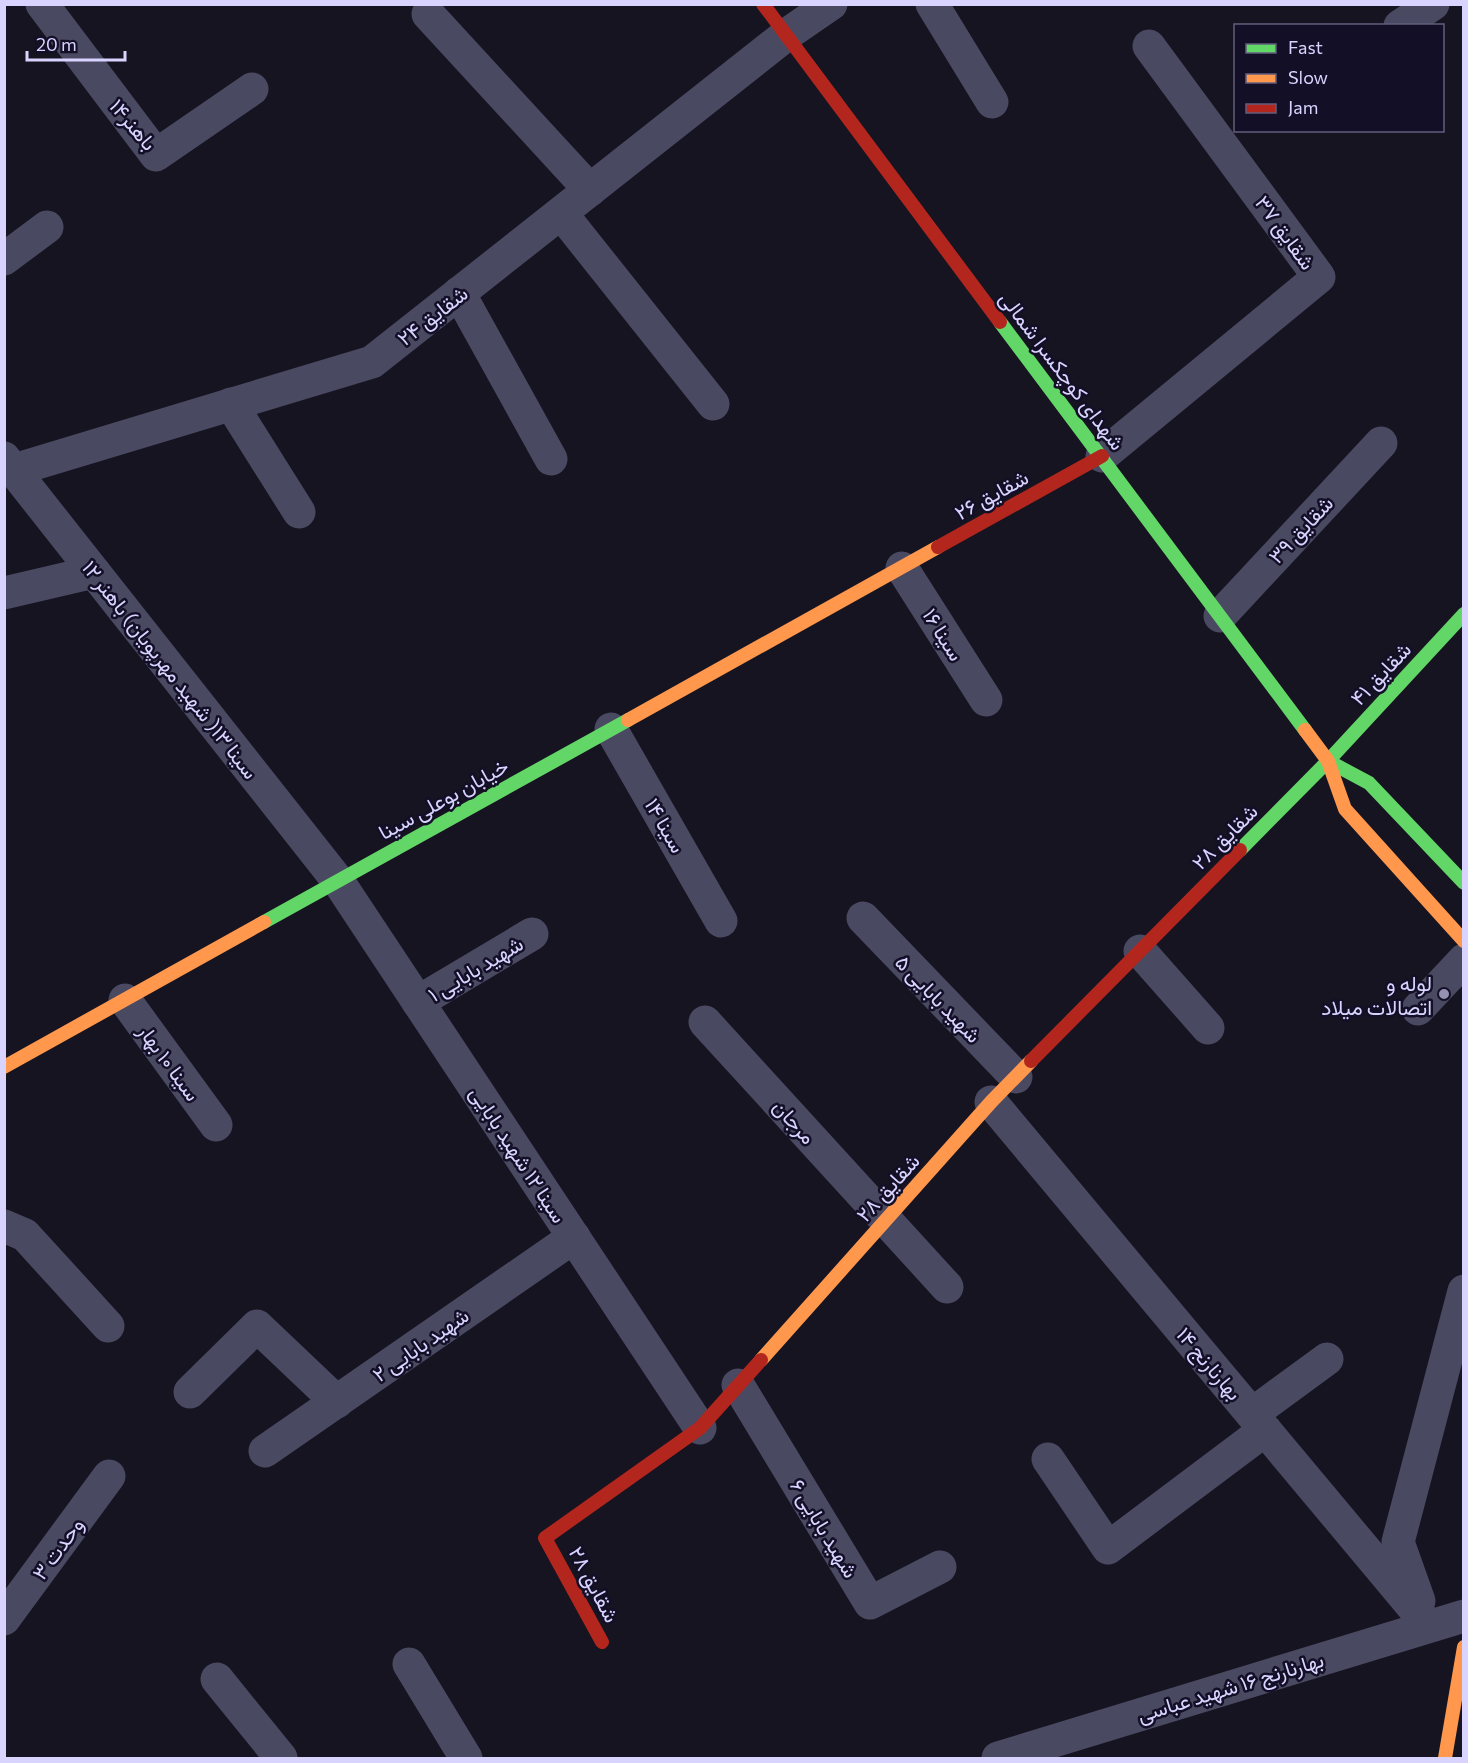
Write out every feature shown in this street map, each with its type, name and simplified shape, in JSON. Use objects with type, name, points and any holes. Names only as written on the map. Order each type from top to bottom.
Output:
[{"type":"main road","name":"شهدای کوچکسرا شمالی","points":[[763,4],[1328,761]]},
{"type":"main road","name":"شقایق ۲۶","points":[[902,568],[1101,456]]},
{"type":"main road","name":"خیابان بوعلی سینا","points":[[4,1067],[902,568]]},
{"type":"main road","name":"شقایق ۴۱","points":[[1328,761],[1464,614]]},
{"type":"main road","points":[[1328,761],[1369,783],[1464,883]]},
{"type":"main road","points":[[1328,761],[1345,809],[1464,941]]},
{"type":"main road","name":"شقایق ۲۸","points":[[602,1642],[545,1538],[700,1428],[991,1102],[1328,761]]},
{"type":"main road","points":[[1445,1758],[1464,1647]]},
{"type":"street","name":"باهنر۱۴","points":[[42,4],[156,155],[252,89]]},
{"type":"street","name":"شقایق ۲۴","points":[[9,464],[231,404],[372,362],[786,35],[831,4]]},
{"type":"street","points":[[932,4],[992,102]]},
{"type":"street","points":[[1403,24],[1433,4]]},
{"type":"street","points":[[428,14],[590,190]]},
{"type":"street","name":"شقایق ۳۷","points":[[1101,456],[1319,277],[1149,46]]},
{"type":"street","points":[[561,213],[713,404]]},
{"type":"street","points":[[4,259],[47,228]]},
{"type":"street","points":[[459,293],[551,459]]},
{"type":"street","points":[[231,404],[299,512]]},
{"type":"street","name":"شقایق ۳۹","points":[[1220,616],[1381,443]]},
{"type":"street","name":"سینا ۱۳( شهید مهرپویان) باهنر ۱۲","points":[[9,464],[338,881]]},
{"type":"street","name":"سینا ۱۶","points":[[902,568],[986,700]]},
{"type":"street","points":[[4,593],[94,572]]},
{"type":"street","name":"سینا ۱۴","points":[[611,729],[722,921]]},
{"type":"street","name":"سینا ۱۲ شهید بابایی","points":[[338,881],[700,1428]]},
{"type":"street","name":"شهید بابایی ۵","points":[[863,918],[1016,1077]]},
{"type":"street","name":"شهید بابایی ۱","points":[[418,1002],[532,934]]},
{"type":"street","points":[[1140,951],[1208,1029]]},
{"type":"street","points":[[1418,1009],[1464,960]]},
{"type":"street","name":"سینا ۱۰ بهار","points":[[125,1000],[216,1125]]},
{"type":"street","name":"مرجان","points":[[705,1022],[947,1287]]},
{"type":"street","name":"بهارنارنج ۱۴","points":[[991,1102],[1428,1625]]},
{"type":"street","points":[[4,1226],[25,1235],[108,1326]]},
{"type":"street","name":"شهید بابایی ۲","points":[[265,1451],[574,1237]]},
{"type":"street","points":[[1428,1625],[1398,1542],[1464,1291]]},
{"type":"street","points":[[190,1392],[256,1326],[337,1402]]},
{"type":"street","points":[[1048,1459],[1108,1548],[1259,1422],[1327,1359]]},
{"type":"street","name":"شهید بابایی ۶","points":[[738,1385],[870,1603],[940,1567]]},
{"type":"street","name":"وحدت ۳","points":[[4,1619],[109,1476]]},
{"type":"street","name":"بهارنارنج ۱۶ شهید عباسی","points":[[998,1758],[1428,1625],[1464,1616]]},
{"type":"street","points":[[409,1664],[466,1758]]},
{"type":"street","points":[[217,1679],[281,1758]]},
{"type":"traffic: fast","points":[[1000,322],[1305,730]]},
{"type":"traffic: fast","points":[[1240,850],[1328,761],[1464,614]]},
{"type":"traffic: fast","points":[[264,922],[628,720]]},
{"type":"traffic: fast","points":[[1328,761],[1369,783],[1464,883]]},
{"type":"traffic: slow","points":[[628,720],[938,547]]},
{"type":"traffic: slow","points":[[1305,730],[1328,761],[1345,809],[1464,941]]},
{"type":"traffic: slow","points":[[4,1067],[264,922]]},
{"type":"traffic: slow","points":[[761,1360],[991,1102],[1031,1061]]},
{"type":"traffic: slow","points":[[1445,1758],[1464,1647]]},
{"type":"traffic: jam","points":[[763,4],[1000,322]]},
{"type":"traffic: jam","points":[[938,547],[1102,456]]},
{"type":"traffic: jam","points":[[1031,1061],[1240,850]]},
{"type":"traffic: jam","points":[[602,1642],[545,1538],[700,1428],[761,1360]]},
{"type":"place","name":"لوله و اتصالات میلاد","points":[[1444,994]]}]
